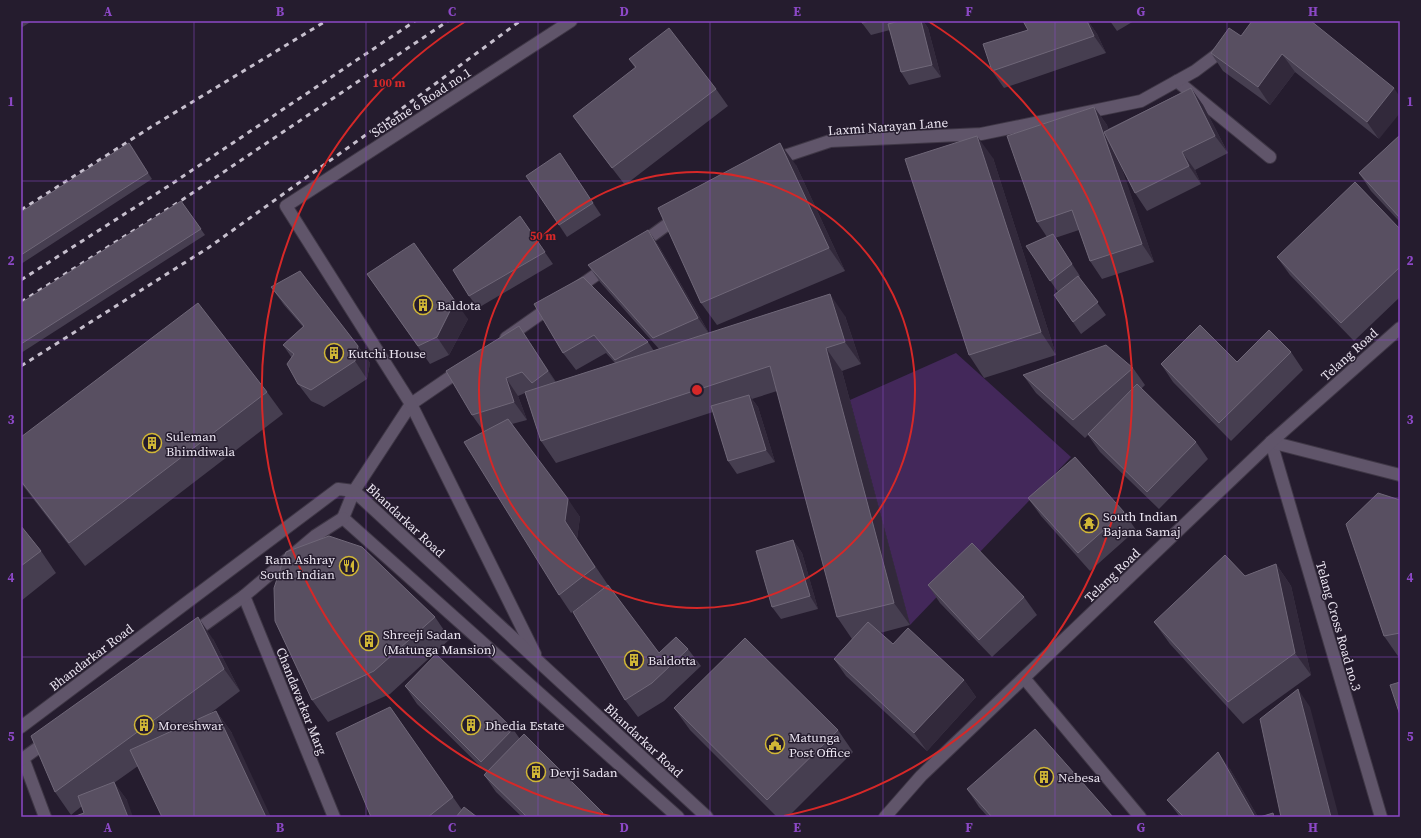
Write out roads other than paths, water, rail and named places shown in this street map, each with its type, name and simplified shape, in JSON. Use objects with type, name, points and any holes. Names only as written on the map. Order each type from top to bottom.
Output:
[{"type":"street","name":"Scheme 6 Road no.1","points":[[411,404],[286,206],[571,21]]},
{"type":"street","name":"Laxmi Narayan Lane","points":[[763,163],[830,141],[981,134],[1141,101],[1195,71],[1238,39]]},
{"type":"street","points":[[1177,81],[1270,157]]},
{"type":"street","points":[[632,250],[690,209]]},
{"type":"street","points":[[496,345],[619,259]]},
{"type":"street","name":"Telang Road","points":[[885,817],[922,776],[1271,442],[1400,328]]},
{"type":"street","points":[[181,642],[244,596],[316,536],[343,518],[354,491],[411,404],[470,363]]},
{"type":"street","points":[[411,404],[538,660]]},
{"type":"street","points":[[1271,442],[1400,475]]},
{"type":"street","name":"Telang Cross Road no.3","points":[[1271,442],[1381,817]]},
{"type":"street","name":"Bhandarkar Road","points":[[21,727],[338,489],[354,491],[707,817]]},
{"type":"street","points":[[343,518],[678,817]]},
{"type":"street","name":"Chandavarkar Marg","points":[[244,596],[334,817]]},
{"type":"street","points":[[1024,678],[1140,817]]},
{"type":"street","points":[[45,817],[22,759],[61,730]]},
{"type":"railway","points":[[21,210],[151,127],[326,21]]},
{"type":"railway","points":[[21,280],[170,185],[415,21]]},
{"type":"railway","points":[[21,302],[182,200],[448,21]]},
{"type":"railway","points":[[21,366],[208,248],[381,124],[520,21]]},
{"type":"place","name":"Baldota","points":[[423,305]]},
{"type":"place","name":"Kutchi House","points":[[334,353]]},
{"type":"place","name":"Suleman Bhimdiwala","points":[[152,443]]},
{"type":"place","name":"South Indian Bajana Samaj","points":[[1089,523]]},
{"type":"place","name":"Ram Ashray South Indian","points":[[349,566]]},
{"type":"place","name":"Shreeji Sadan (Matunga Mansion)","points":[[369,641]]},
{"type":"place","name":"Baldotta","points":[[634,660]]},
{"type":"place","name":"Moreshwar","points":[[144,725]]},
{"type":"place","name":"Dhedia Estate","points":[[471,725]]},
{"type":"place","name":"Matunga Post Office","points":[[775,744]]},
{"type":"place","name":"Devji Sadan","points":[[536,772]]},
{"type":"place","name":"Nebesa","points":[[1044,777]]}]
